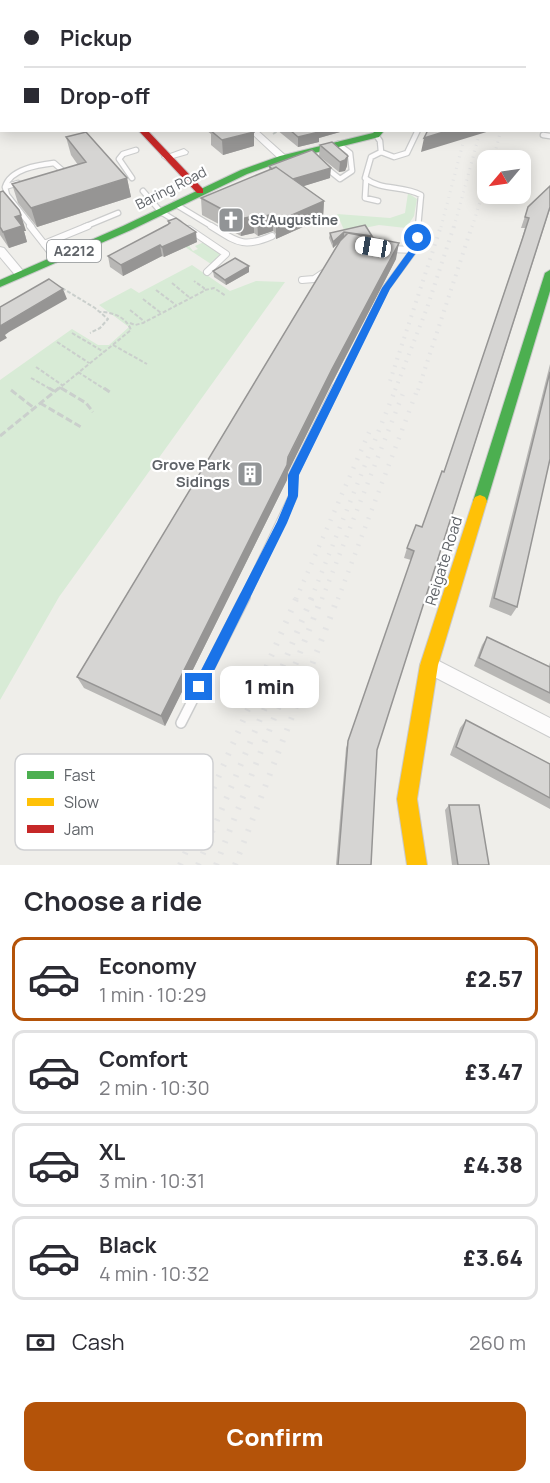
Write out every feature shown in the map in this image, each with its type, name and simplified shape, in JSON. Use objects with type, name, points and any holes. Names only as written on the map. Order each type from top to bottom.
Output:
[{"type":"street","points":[[144,132],[200,191]]},
{"type":"street","points":[[254,132],[283,158]]},
{"type":"street","name":"Baring Road","points":[[0,284],[244,172],[283,158],[310,154],[376,134]]},
{"type":"street","points":[[166,157],[184,152]]},
{"type":"street","points":[[0,250],[20,274]]},
{"type":"street","name":"Reigate Road","points":[[417,865],[407,799],[429,665],[545,309],[550,273]]},
{"type":"street","points":[[429,665],[550,728]]},
{"type":"lane","points":[[378,201],[365,198],[371,157],[381,153],[391,157],[404,156],[417,132]]},
{"type":"lane","points":[[376,134],[380,141],[381,153]]},
{"type":"lane","points":[[543,135],[550,136]]},
{"type":"lane","points":[[319,161],[340,179],[352,171],[350,153],[338,144]]},
{"type":"lane","points":[[132,178],[119,159],[123,154],[136,150]]},
{"type":"lane","points":[[56,259],[10,201],[5,187],[6,180],[11,176],[49,163],[54,163],[68,178]]},
{"type":"lane","points":[[53,174],[63,171]]},
{"type":"lane","points":[[181,723],[282,523],[293,496],[293,475],[386,288],[414,250],[418,238],[422,195],[412,190],[366,181]]},
{"type":"lane","points":[[5,187],[25,182]]},
{"type":"lane","points":[[144,191],[161,212],[226,254],[223,260],[207,272]]},
{"type":"lane","points":[[10,201],[21,198]]},
{"type":"lane","points":[[175,204],[242,244],[256,243],[272,236]]},
{"type":"lane","points":[[44,244],[118,213]]},
{"type":"lane","points":[[379,248],[414,250]]},
{"type":"lane","points":[[302,280],[318,278],[326,268]]},
{"type":"path","points":[[194,281],[205,290]]},
{"type":"path","points":[[172,283],[190,298]]},
{"type":"path","points":[[58,286],[108,319],[100,328],[90,333]]},
{"type":"path","points":[[0,436],[139,324],[205,290],[214,288],[226,296]]},
{"type":"path","points":[[156,290],[176,305]]},
{"type":"path","points":[[143,299],[161,313]]},
{"type":"path","points":[[130,310],[145,322]]},
{"type":"path","points":[[100,312],[111,311],[128,323],[139,324]]},
{"type":"path","points":[[128,323],[131,330]]},
{"type":"path","points":[[72,333],[104,352]]},
{"type":"path","points":[[57,342],[89,363]]},
{"type":"path","points":[[113,345],[147,364]]},
{"type":"path","points":[[36,367],[86,403],[93,412]]},
{"type":"path","points":[[78,372],[111,393]]},
{"type":"path","points":[[31,378],[54,391]]},
{"type":"path","points":[[11,390],[34,408]]},
{"type":"path","points":[[40,403],[81,427]]},
{"type":"green space","points":[[408,193],[417,199],[414,216],[406,228],[379,225],[345,232],[337,214],[390,218],[405,213]]},
{"type":"green space","points":[[204,242],[220,252],[222,256],[211,264],[182,245],[189,246],[193,251],[198,249],[195,246]]},
{"type":"green space","points":[[192,265],[230,291],[256,281],[285,282],[59,597],[0,700],[0,380],[72,329],[98,345],[109,345],[129,327],[99,305],[131,288],[139,293]]},
{"type":"building","points":[[86,132],[127,178],[31,208],[12,184],[86,162],[66,137]]},
{"type":"building","points":[[212,132],[254,132],[222,140]]},
{"type":"building","points":[[292,132],[319,132],[298,137]]},
{"type":"building","points":[[427,132],[444,132],[424,138]]},
{"type":"building","points":[[332,142],[348,156],[345,160],[340,162],[320,145]]},
{"type":"building","points":[[312,150],[331,168],[293,179],[276,167],[272,169],[269,166]]},
{"type":"building","points":[[276,167],[324,201],[276,222],[277,218],[273,214],[240,219],[201,198]]},
{"type":"building","points":[[550,186],[550,207],[377,750],[371,865],[338,865],[348,741],[414,551],[407,548],[416,525],[422,527],[442,471],[444,472],[523,237],[529,218],[525,217],[528,207]]},
{"type":"building","points":[[3,191],[19,210],[21,215],[15,217],[22,226],[3,232],[0,227],[0,192]]},
{"type":"building","points":[[176,218],[196,232],[162,247],[160,245],[121,265],[108,256],[167,225],[170,223],[168,221]]},
{"type":"building","points":[[365,225],[372,236],[344,232],[333,242],[330,233]]},
{"type":"building","name":"Grove Park Sidings","points":[[348,233],[399,243],[332,369],[288,457],[287,465],[161,716],[77,677],[340,241]]},
{"type":"building","points":[[235,258],[249,266],[225,280],[213,271]]},
{"type":"building","points":[[49,279],[63,289],[0,326],[0,307]]},
{"type":"building","points":[[550,372],[550,459],[517,607],[494,598]]},
{"type":"building","points":[[487,637],[550,667],[550,693],[479,658]]},
{"type":"building","points":[[466,720],[550,764],[550,798],[456,747]]},
{"type":"building","points":[[449,805],[479,805],[489,865],[458,865]]},
{"type":"railway","points":[[496,150],[500,132]]},
{"type":"railway","points":[[454,227],[479,135]]},
{"type":"railway","points":[[441,227],[463,143]]},
{"type":"railway","points":[[472,227],[480,204]]},
{"type":"railway","points":[[390,381],[441,226]]},
{"type":"railway","points":[[395,390],[427,308],[454,226]]},
{"type":"railway","points":[[418,390],[472,226]]},
{"type":"railway","points":[[311,599],[396,388]]},
{"type":"railway","points":[[338,599],[418,388]]},
{"type":"railway","points":[[322,599],[404,391]]},
{"type":"railway","points":[[296,599],[371,428]]},
{"type":"railway","points":[[213,789],[297,597]]},
{"type":"railway","points":[[213,830],[312,597]]},
{"type":"railway","points":[[216,865],[322,597]]},
{"type":"railway","points":[[235,865],[338,597]]},
{"type":"railway","points":[[180,865],[187,850]]},
{"type":"railway","points":[[198,865],[204,850]]},
{"type":"traffic: fast","points":[[0,284],[127,228],[244,172],[283,158],[376,135],[379,132]]},
{"type":"traffic: fast","points":[[480,501],[550,273]]},
{"type":"traffic: slow","points":[[417,865],[407,799],[429,665],[480,501]]},
{"type":"traffic: jam","points":[[144,132],[200,191]]},
{"type":"place","name":"St Augustine","points":[[231,220]]},
{"type":"place","name":"Grove Park Sidings","points":[[250,474]]},
{"type":"route","points":[[199,687],[282,523],[293,496],[293,475],[386,288],[417,246],[418,238]]}]
